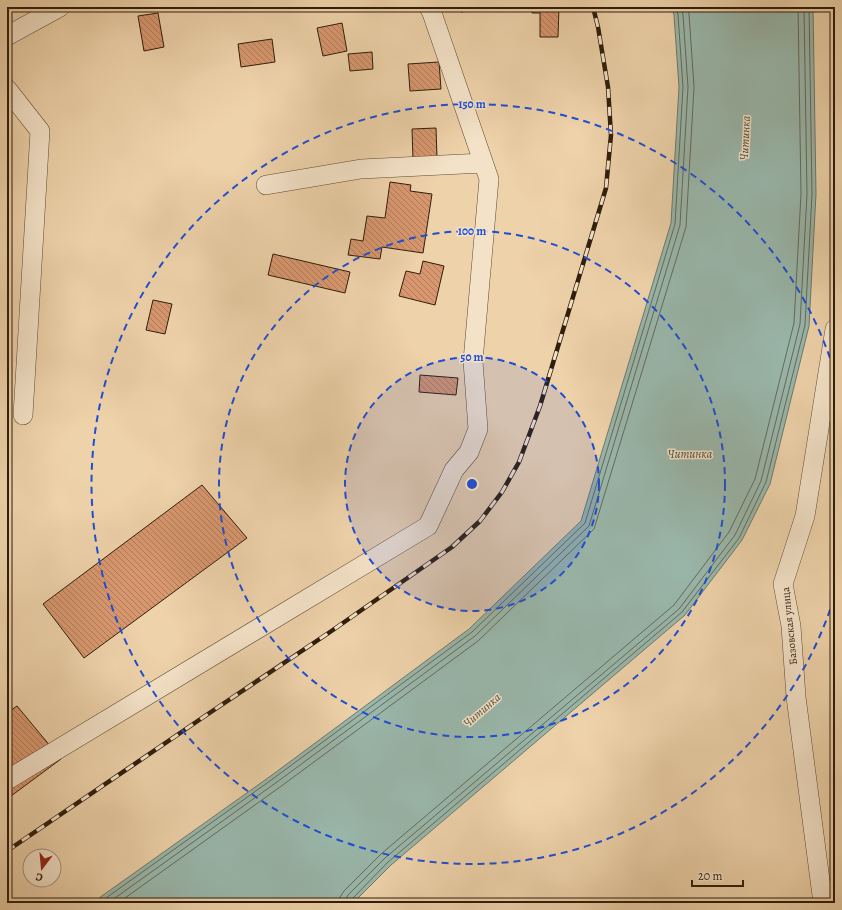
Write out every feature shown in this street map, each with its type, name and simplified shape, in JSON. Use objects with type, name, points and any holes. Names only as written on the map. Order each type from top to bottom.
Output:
[{"type":"street","points":[[7,36],[60,7]]},
{"type":"street","points":[[7,780],[428,526],[454,470],[469,452],[478,429],[473,361],[489,179],[429,7]]},
{"type":"street","points":[[7,89],[40,131],[23,415]]},
{"type":"street","points":[[266,185],[360,169],[483,163]]},
{"type":"street","name":"Базовская улица","points":[[823,903],[796,697],[791,626],[783,584],[805,516],[835,329]]},
{"type":"water","name":"Читинка","points":[[672,7],[813,7],[816,194],[809,326],[770,484],[742,540],[685,615],[391,865],[353,903],[92,903],[272,775],[469,629],[581,521],[671,223],[679,87],[674,15]]},
{"type":"building","points":[[460,7],[485,7],[485,8],[461,12]]},
{"type":"building","points":[[532,7],[559,7],[558,37],[540,37],[540,13],[532,13]]},
{"type":"building","points":[[158,13],[164,47],[144,51],[138,16]]},
{"type":"building","points":[[342,23],[347,51],[323,56],[317,28]]},
{"type":"building","points":[[272,39],[275,62],[241,67],[238,44]]},
{"type":"building","points":[[372,52],[373,69],[350,71],[348,54]]},
{"type":"building","points":[[439,62],[441,89],[410,91],[408,64]]},
{"type":"building","points":[[436,128],[437,158],[413,159],[412,129]]},
{"type":"building","points":[[390,182],[411,185],[410,191],[432,194],[423,253],[382,247],[380,259],[348,255],[351,239],[363,241],[367,216],[385,218]]},
{"type":"building","points":[[273,254],[350,272],[345,293],[268,275]]},
{"type":"building","points":[[423,261],[444,266],[435,305],[399,296],[406,271],[420,274]]},
{"type":"building","points":[[153,300],[172,304],[165,334],[146,330]]},
{"type":"building","points":[[420,375],[458,378],[456,395],[419,392]]},
{"type":"building","points":[[202,485],[247,538],[84,658],[43,604]]},
{"type":"building","points":[[17,706],[61,759],[7,799],[7,713]]},
{"type":"railway","points":[[7,851],[330,632],[452,547],[480,521],[502,492],[519,462],[540,406],[606,188],[611,135],[608,87],[598,27],[593,7]]}]
